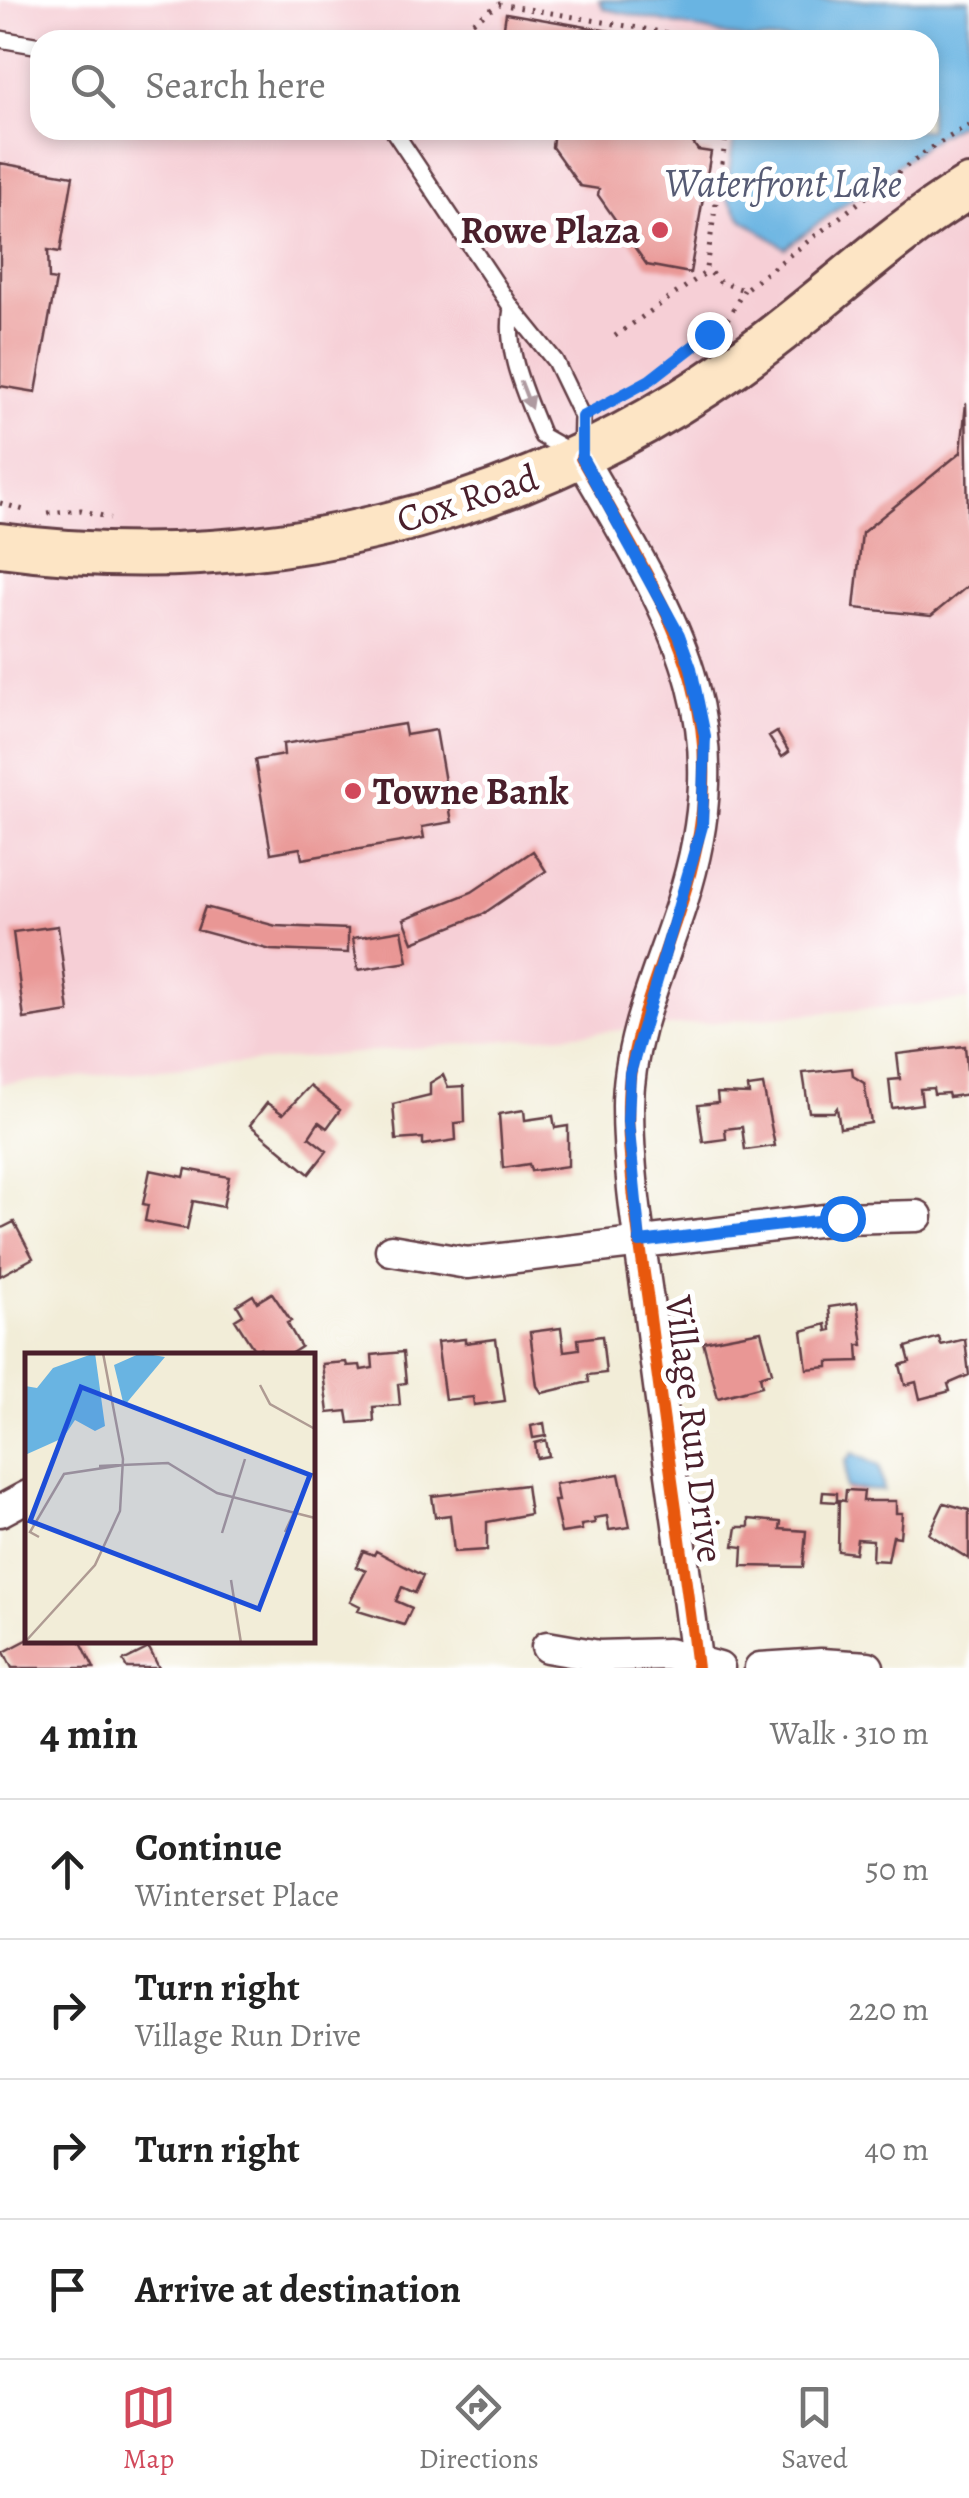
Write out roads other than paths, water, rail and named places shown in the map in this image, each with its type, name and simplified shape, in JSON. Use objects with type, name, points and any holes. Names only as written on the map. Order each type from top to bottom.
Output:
[{"type":"main road","name":"Cox Road","points":[[0,545],[116,556],[283,547],[446,510],[582,458],[650,422],[736,365],[913,224],[969,187]]},
{"type":"street","name":"Village Run Drive","points":[[582,458],[679,635],[691,668],[705,736],[702,826],[630,1073],[628,1121],[640,1242],[704,1666]]},
{"type":"street","points":[[390,1250],[467,1263],[842,1218],[916,1216]]},
{"type":"street","points":[[0,1511],[25,1498]]},
{"type":"street","points":[[547,1647],[598,1656],[668,1654],[704,1666]]},
{"type":"street","points":[[760,1668],[868,1667]]},
{"type":"lane","points":[[0,39],[30,44]]},
{"type":"lane","points":[[399,140],[512,308],[555,360],[582,417],[582,458],[542,436],[511,345],[508,330],[512,308]]},
{"type":"water","name":"Waterfront Lake","points":[[599,0],[969,0],[969,119],[939,135],[939,30],[702,30],[604,9]]},
{"type":"water","name":"Waterfront Lake","points":[[734,140],[932,140],[785,248],[742,219],[726,196]]},
{"type":"water","points":[[853,1453],[879,1466],[884,1491],[846,1489],[846,1461]]},
{"type":"place","name":"Rowe Plaza","points":[[660,230]]},
{"type":"place","name":"Towne Bank","points":[[353,791]]}]
